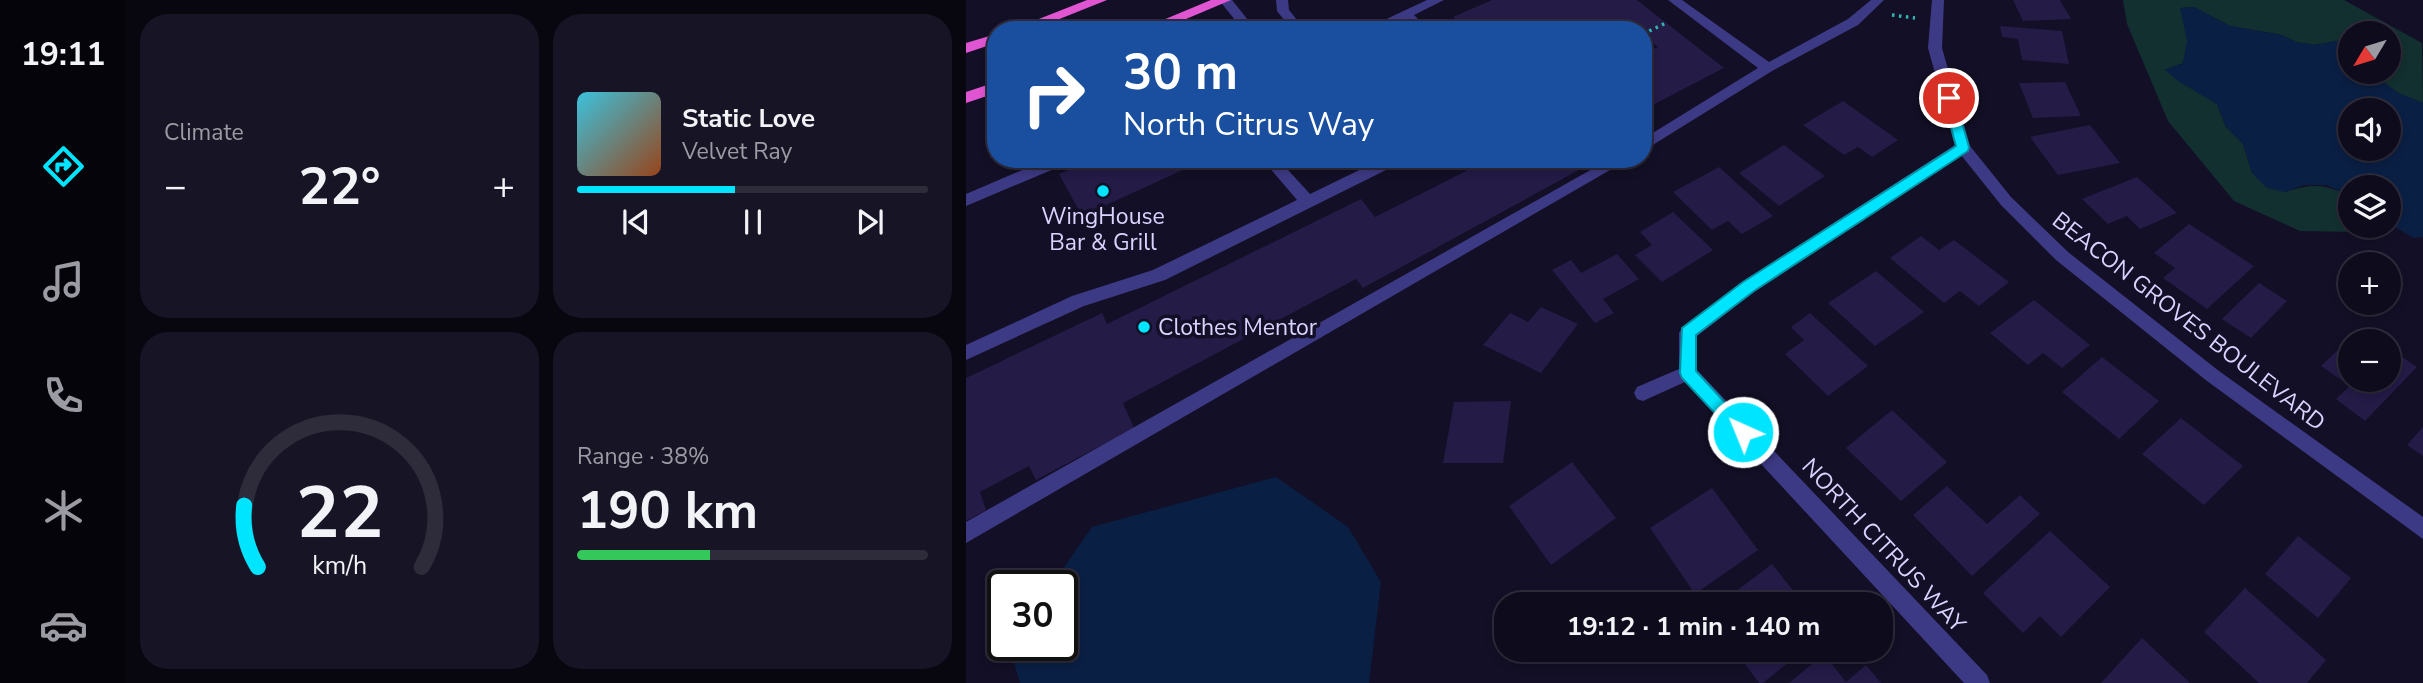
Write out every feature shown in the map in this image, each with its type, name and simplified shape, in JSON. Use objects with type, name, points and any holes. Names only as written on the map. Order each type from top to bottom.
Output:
[{"type":"highway","points":[[1042,21],[1100,0]]},
{"type":"highway","points":[[1170,21],[1225,0]]},
{"type":"highway","points":[[966,48],[987,41]]},
{"type":"highway","points":[[966,99],[987,91]]},
{"type":"street","points":[[1225,0],[1242,21]]},
{"type":"street","points":[[1282,0],[1283,11],[1291,21]]},
{"type":"street","points":[[1390,21],[1438,0]]},
{"type":"street","points":[[1674,0],[1769,67]]},
{"type":"street","points":[[1652,140],[1769,67],[1853,22],[1878,0]]},
{"type":"street","name":"BEACON GROVES BOULEVARD","points":[[1938,0],[1935,48],[1963,147],[2006,201],[2062,257],[2213,376],[2423,529]]},
{"type":"street","points":[[1406,14],[1413,21]]},
{"type":"street","points":[[1643,393],[1688,373],[1688,333],[1748,287],[1963,147]]},
{"type":"street","points":[[966,200],[1042,168]]},
{"type":"street","points":[[1277,168],[1308,202]]},
{"type":"street","points":[[966,353],[1078,301],[1159,275],[1376,168]]},
{"type":"street","points":[[966,533],[1606,168]]},
{"type":"street","name":"NORTH CITRUS WAY","points":[[1688,373],[1979,683]]},
{"type":"path","points":[[1865,12],[1937,20]]},
{"type":"path","points":[[1652,30],[1666,23]]},
{"type":"green space","points":[[2123,0],[2344,0],[2382,21],[2338,21],[2338,41],[2314,45],[2296,42],[2282,35],[2230,26],[2194,7],[2181,8],[2188,41],[2183,63],[2165,70],[2217,104],[2226,127],[2243,144],[2252,173],[2285,192],[2318,186],[2338,191],[2338,232],[2300,231],[2234,201],[2168,121],[2127,24]]},
{"type":"green space","points":[[2401,31],[2422,43],[2423,103],[2398,93],[2386,84],[2401,84]]},
{"type":"water","points":[[2194,7],[2230,26],[2282,35],[2296,42],[2314,45],[2338,41],[2338,84],[2387,84],[2398,93],[2423,103],[2423,237],[2414,238],[2401,231],[2401,175],[2338,175],[2338,190],[2326,185],[2304,185],[2285,192],[2267,188],[2252,173],[2243,144],[2226,127],[2217,104],[2165,70],[2183,63],[2187,41],[2180,8]]},
{"type":"water","points":[[1276,477],[1348,527],[1381,582],[1369,683],[1020,683],[1013,661],[1078,661],[1078,570],[1062,570],[1092,527]]},
{"type":"building","points":[[1492,0],[1637,0],[1724,68],[1652,105],[1652,50],[1658,47],[1652,42],[1652,21],[1457,21],[1453,17]]},
{"type":"building","points":[[2013,0],[2060,0],[2071,19],[2023,21]]},
{"type":"building","points":[[2000,26],[2062,31],[2069,64],[2022,60],[2018,39],[2002,37]]},
{"type":"building","points":[[2065,82],[2081,116],[2033,118],[2019,83]]},
{"type":"building","points":[[1843,101],[1898,140],[1872,157],[1858,147],[1844,155],[1803,125]]},
{"type":"building","points":[[2090,125],[2120,163],[2058,175],[2030,137]]},
{"type":"building","points":[[1784,145],[1825,176],[1779,206],[1739,173]]},
{"type":"building","points":[[1719,167],[1773,216],[1742,234],[1728,221],[1712,230],[1673,192]]},
{"type":"building","name":"WingHouse Bar & Grill","points":[[1073,168],[1187,168],[1082,216],[1059,174]]},
{"type":"building","points":[[1464,168],[1583,168],[1363,288],[1356,279],[1123,403],[1134,428],[1036,480],[1029,466],[980,492],[986,510],[966,521],[966,378],[1102,313],[1107,324],[1361,199],[1375,217],[1466,171]]},
{"type":"building","points":[[2137,177],[2177,213],[2140,229],[2127,216],[2108,224],[2082,199]]},
{"type":"building","points":[[1673,212],[1713,250],[1662,282],[1635,255],[1652,245],[1640,232]]},
{"type":"building","points":[[2189,224],[2254,266],[2207,309],[2163,278],[2175,268],[2154,253]]},
{"type":"building","points":[[1921,236],[1939,250],[1954,240],[2009,282],[1979,306],[1960,291],[1944,303],[1890,258]]},
{"type":"building","points":[[1617,254],[1639,279],[1603,299],[1614,313],[1595,323],[1552,270],[1571,260],[1581,273]]},
{"type":"building","points":[[1876,271],[1924,312],[1875,346],[1828,303]]},
{"type":"building","points":[[2259,283],[2287,301],[2251,338],[2222,319]]},
{"type":"building","points":[[2034,300],[2090,345],[2062,368],[2043,353],[2028,365],[1990,333]]},
{"type":"building","points":[[1541,307],[1578,324],[1541,373],[1483,345],[1510,313],[1528,322]]},
{"type":"building","points":[[1810,313],[1868,366],[1828,396],[1785,354],[1804,340],[1791,327]]},
{"type":"building","points":[[2338,350],[2338,378],[2321,366]]},
{"type":"building","points":[[2401,356],[2417,367],[2401,384]]},
{"type":"building","points":[[2102,357],[2159,401],[2119,439],[2062,392]]},
{"type":"building","points":[[2344,392],[2393,392],[2365,421],[2336,399]]},
{"type":"building","points":[[1511,401],[1503,463],[1443,463],[1454,402]]},
{"type":"building","points":[[1892,410],[1947,462],[1901,501],[1846,448]]},
{"type":"building","points":[[2181,418],[2243,466],[2204,505],[2142,454]]},
{"type":"building","points":[[2423,427],[2423,456],[2407,445]]},
{"type":"building","points":[[1572,462],[1616,518],[1551,565],[1509,506]]},
{"type":"building","points":[[1947,486],[1987,524],[2020,495],[2040,514],[1972,576],[1913,515]]},
{"type":"building","points":[[1712,488],[1758,550],[1698,592],[1694,592],[1650,528]]},
{"type":"building","points":[[2050,531],[2110,587],[2061,637],[2040,616],[2023,633],[1983,593]]},
{"type":"building","points":[[2298,536],[2351,578],[2318,618],[2265,574]]},
{"type":"building","points":[[1772,564],[1794,592],[1735,592]]},
{"type":"building","points":[[2245,588],[2326,660],[2307,683],[2259,683],[2204,632]]},
{"type":"building","points":[[2142,638],[2190,683],[2101,683]]},
{"type":"building","points":[[1744,662],[1789,662],[1763,683],[1759,683]]},
{"type":"building","points":[[1814,662],[1830,662],[1846,682],[1866,665],[1881,683],[1789,683]]},
{"type":"place","name":"WingHouse Bar & Grill","points":[[1103,191]]},
{"type":"place","name":"Clothes Mentor","points":[[1144,327]]},
{"type":"route","points":[[1743,432],[1688,373],[1688,333],[1748,287],[1963,147],[1949,98]]}]
